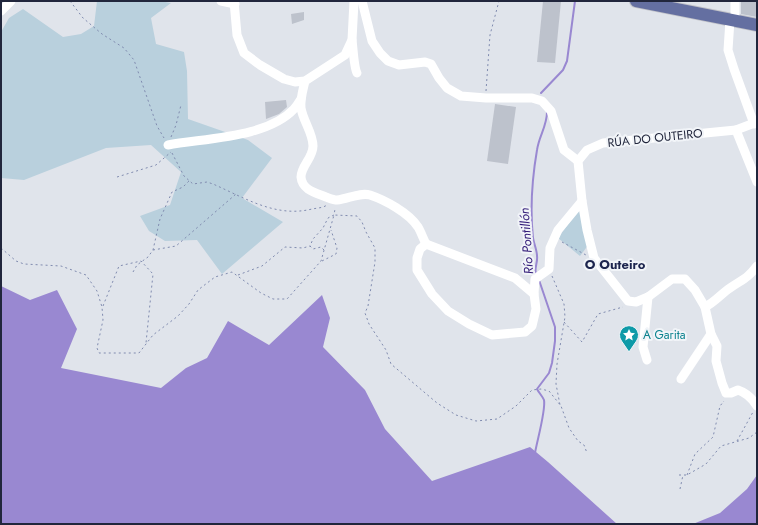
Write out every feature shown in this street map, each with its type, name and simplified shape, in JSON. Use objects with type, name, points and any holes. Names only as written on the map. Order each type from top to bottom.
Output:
[{"type":"main road","points":[[636,1],[757,24]]},
{"type":"street","points":[[1,11],[11,1]]},
{"type":"street","points":[[221,1],[236,2],[237,35],[244,53],[260,65],[284,79],[295,82],[305,81],[345,55],[352,40]]},
{"type":"street","points":[[354,1],[352,40],[355,56],[355,69],[357,73]]},
{"type":"street","points":[[362,1],[372,41],[380,53],[388,61],[399,65],[425,62],[431,64],[447,88],[461,96],[486,98],[532,98],[542,101],[551,111],[564,150],[578,161],[582,200],[594,258],[628,301],[636,302],[648,297],[672,279],[685,278],[695,290],[705,307],[711,334],[717,346],[716,361],[726,393],[731,393],[738,390],[744,392],[752,398],[757,406]]},
{"type":"street","points":[[735,1],[728,50],[755,123]]},
{"type":"street","points":[[305,81],[301,99],[301,110],[310,133],[313,146],[312,154],[303,170],[301,177],[303,185],[311,192],[336,200],[369,194],[391,205],[418,226],[426,244],[515,278],[534,294]]},
{"type":"street","points":[[168,145],[248,132],[263,128],[279,120],[294,109],[301,99]]},
{"type":"street","name":"RÚA DO OUTEIRO","points":[[578,161],[587,150],[603,143],[736,130],[755,123]]},
{"type":"street","points":[[736,130],[757,182]]},
{"type":"street","points":[[426,244],[420,249],[417,258],[417,270],[432,294],[448,311],[469,324],[492,335],[525,332],[532,326],[536,309],[534,294],[538,277],[549,269],[550,248],[554,238],[558,230],[582,200]]},
{"type":"street","points":[[705,307],[715,302],[729,289],[748,277],[757,266]]},
{"type":"street","points":[[647,360],[643,347],[648,297]]},
{"type":"street","points":[[681,379],[711,334]]},
{"type":"path","points":[[70,1],[84,18],[102,34],[124,48],[134,60],[157,126],[168,145]]},
{"type":"path","points":[[486,98],[490,36],[499,1]]},
{"type":"path","points":[[168,145],[176,125],[181,105]]},
{"type":"path","points":[[117,177],[156,165],[172,152],[184,176],[193,184],[207,182],[265,207],[280,211],[301,212],[324,207],[336,200]]},
{"type":"path","points":[[133,272],[136,265],[148,257],[153,250],[160,219],[172,192],[183,187],[189,180]]},
{"type":"path","points":[[153,250],[176,246],[236,194]]},
{"type":"path","points":[[321,261],[334,215]]},
{"type":"path","points":[[310,246],[313,239],[323,228],[328,218],[334,215],[357,216],[362,222],[375,248],[375,262],[368,306],[365,314],[386,350],[391,364],[437,403],[456,415],[476,421],[497,419],[516,406],[532,390],[542,389],[549,391],[561,406]]},
{"type":"path","points":[[1,248],[16,261],[24,264],[61,266],[86,275],[97,291],[102,307],[103,320],[97,348],[99,353],[139,353],[153,335],[178,316],[198,290],[215,277],[232,272],[261,293],[273,299],[287,299],[321,261],[336,254],[337,248],[330,228]]},
{"type":"path","points":[[554,238],[594,258]]},
{"type":"path","points":[[238,276],[262,266],[285,247],[303,248],[310,246],[313,249],[320,247],[324,250]]},
{"type":"path","points":[[102,307],[120,266],[141,261]]},
{"type":"path","points":[[141,261],[153,274],[146,344]]},
{"type":"path","points":[[549,269],[564,304],[564,322],[557,364],[556,384],[561,406],[569,428],[578,441],[584,445],[587,453]]},
{"type":"path","points":[[564,322],[582,342],[598,314],[623,308],[628,301]]},
{"type":"path","points":[[687,475],[695,454],[713,437],[720,406],[731,393]]},
{"type":"path","points":[[736,441],[757,406]]},
{"type":"path","points":[[679,475],[687,475],[706,464],[721,446],[749,438],[757,432]]},
{"type":"path","points":[[680,489],[684,475]]},
{"type":"shaded area","points":[[97,1],[160,1],[171,3],[151,18],[156,44],[184,52],[187,71],[188,119],[248,140],[272,158],[242,198],[283,222],[222,274],[197,240],[165,241],[149,231],[140,216],[170,205],[181,172],[151,145],[106,148],[24,180],[1,178],[1,32],[9,18],[23,9],[63,37],[81,34],[94,26]]},
{"type":"shaded area","points":[[580,208],[589,244],[580,256],[558,238]]},
{"type":"shaded area","points":[[1,286],[30,300],[57,290],[77,329],[61,368],[161,388],[186,368],[207,358],[228,321],[269,345],[322,295],[330,318],[323,347],[365,390],[385,429],[432,481],[530,447],[617,524],[1,524]]},
{"type":"shaded area","points":[[757,475],[757,524],[693,524],[720,513],[747,489]]},
{"type":"building","points":[[543,1],[561,1],[555,63],[537,62]]},
{"type":"building","points":[[741,1],[757,1],[757,17],[741,14]]},
{"type":"building","points":[[304,12],[304,20],[292,24],[291,14]]},
{"type":"building","points":[[286,100],[287,107],[279,114],[266,119],[265,102]]},
{"type":"building","points":[[495,104],[516,107],[508,164],[487,161]]},
{"type":"waterway","name":"Río Pontillón","points":[[541,93],[563,70],[567,61],[575,1]]},
{"type":"waterway","name":"Río Pontillón","points":[[536,274],[537,254],[533,238],[532,216],[533,183],[538,145],[546,122],[547,112]]},
{"type":"waterway","name":"Río Pontillón","points":[[535,453],[543,418],[544,405],[544,400],[537,389],[549,373],[555,341],[555,327],[539,280]]},
{"type":"place","name":"A Garita","points":[[629,352]]},
{"type":"district","name":"O Outeiro","points":[[615,264]]}]
